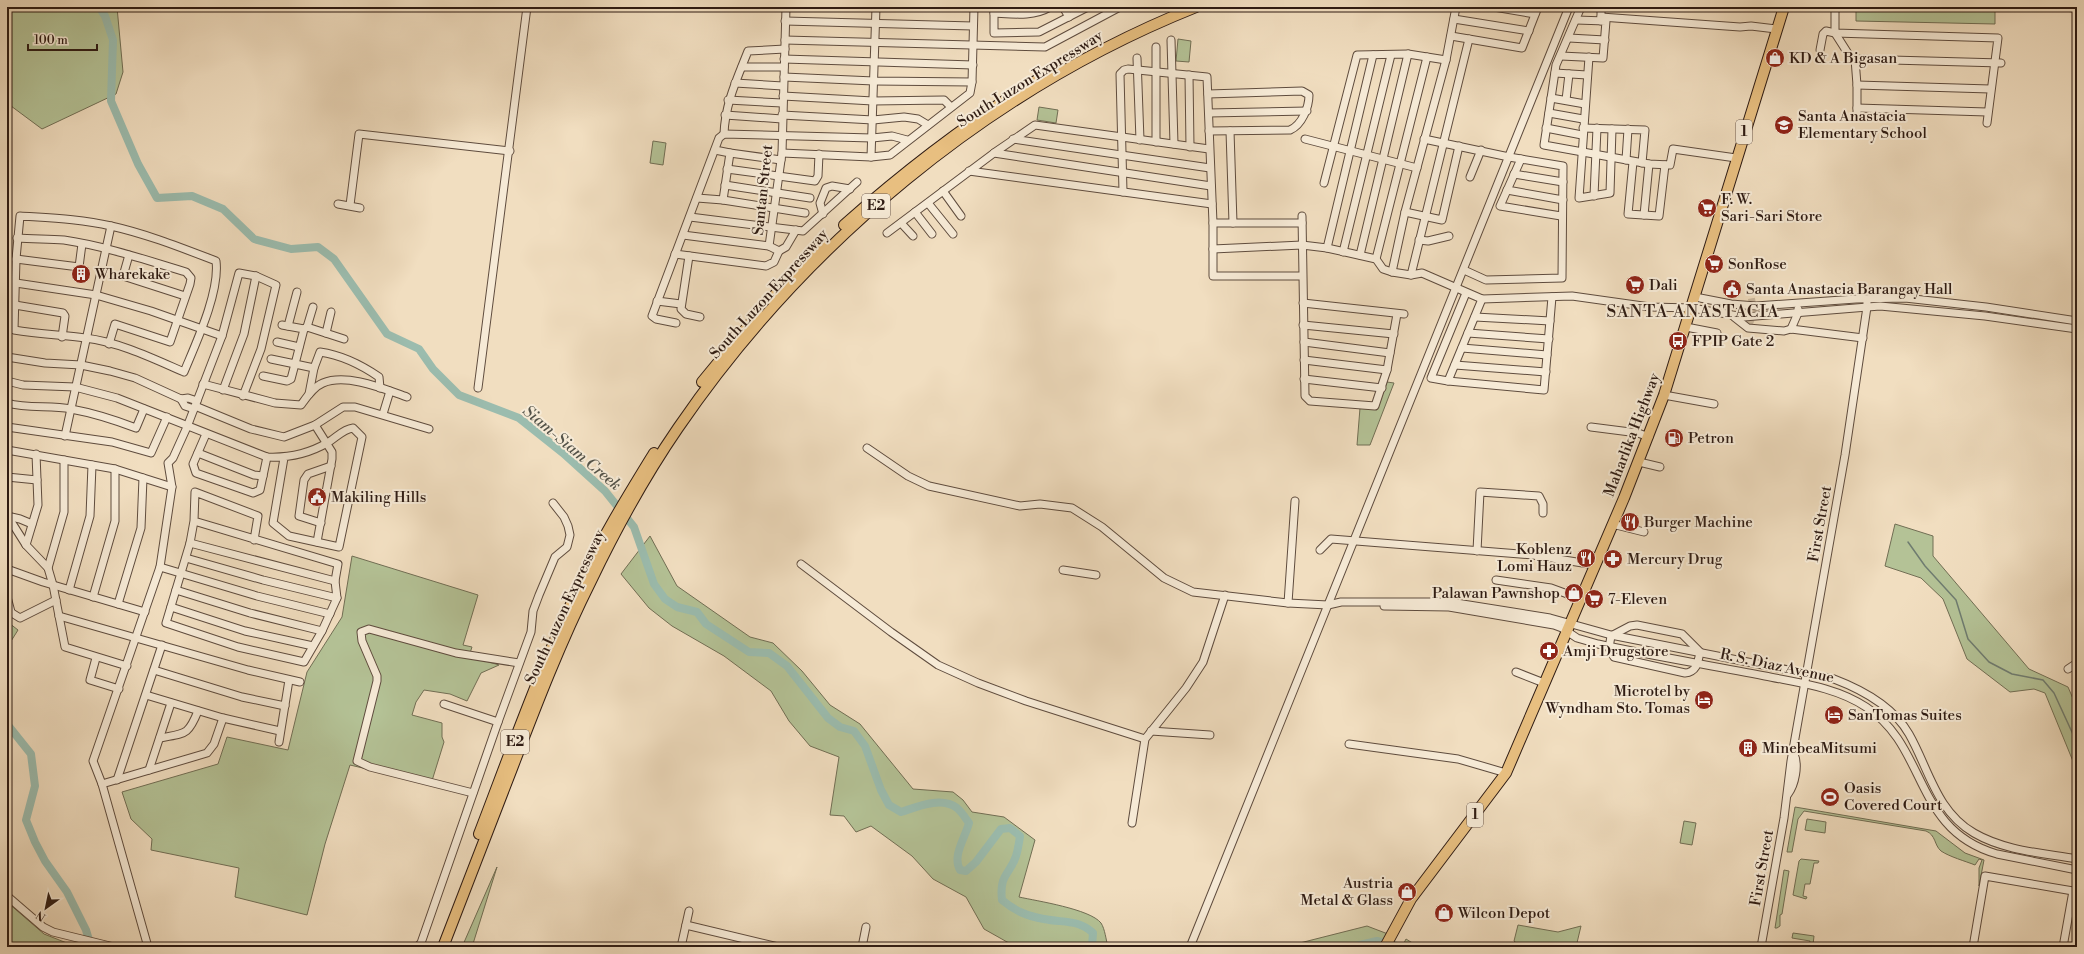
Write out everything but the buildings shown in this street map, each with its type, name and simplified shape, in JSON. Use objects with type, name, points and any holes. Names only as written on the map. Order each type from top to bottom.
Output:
[{"type":"highway","name":"South Luzon Expressway","points":[[436,947],[547,659],[632,495],[678,417],[734,341],[796,272],[880,193],[922,158],[1008,97],[1082,54],[1179,7]]},
{"type":"highway","name":"South Luzon Expressway","points":[[632,495],[679,427],[724,366],[801,277],[854,226],[926,165],[1012,104],[1088,57],[1132,35],[1196,7]]},
{"type":"highway","name":"Maharlika Highway","points":[[1385,947],[1397,930],[1412,899],[1506,773],[1639,462],[1664,395],[1686,327],[1736,158],[1784,7]]},
{"type":"highway","name":"South Luzon Expressway","points":[[443,947],[553,664],[606,543]]},
{"type":"highway","name":"Maharlika Highway","points":[[1393,947],[1397,930]]},
{"type":"street","points":[[478,388],[510,151],[526,7]]},
{"type":"street","name":"Santan Street","points":[[769,246],[782,157],[781,136],[786,7]]},
{"type":"street","points":[[871,157],[876,7]]},
{"type":"street","points":[[715,150],[730,153],[782,157],[819,154],[871,157],[890,155],[907,140],[970,93],[973,65],[974,7]]},
{"type":"street","points":[[1050,7],[1038,13],[1024,14],[994,10],[994,33],[1039,32],[1088,7]]},
{"type":"street","points":[[1064,7],[1069,17]]},
{"type":"street","points":[[785,40],[1045,47],[1120,7]]},
{"type":"street","points":[[1392,272],[1405,212],[1446,60],[1456,7]]},
{"type":"street","points":[[1494,7],[1535,14]]},
{"type":"street","points":[[1451,36],[1522,48],[1538,7]]},
{"type":"street","points":[[1190,947],[1569,7]]},
{"type":"street","points":[[1581,7],[1569,38],[1556,65],[1544,145],[1645,164],[1670,165],[1673,149],[1736,158]]},
{"type":"street","points":[[1601,7],[1601,19]]},
{"type":"street","points":[[1835,7],[1835,33],[1848,55],[1855,59],[1998,63]]},
{"type":"street","points":[[2061,7],[2077,8]]},
{"type":"street","points":[[1454,19],[1529,31]]},
{"type":"street","points":[[1576,20],[1601,19],[1740,27],[1751,26],[1776,29]]},
{"type":"street","points":[[1561,56],[1603,58],[1606,21],[1601,19]]},
{"type":"street","points":[[785,21],[973,26]]},
{"type":"street","points":[[1820,50],[1823,34],[1826,31],[1835,33],[1998,38],[1998,63],[1990,89],[1987,123]]},
{"type":"street","points":[[1569,38],[1605,40]]},
{"type":"street","points":[[1411,275],[1424,218],[1470,39]]},
{"type":"street","points":[[1171,40],[1174,144]]},
{"type":"street","points":[[1156,47],[1156,142]]},
{"type":"street","points":[[724,134],[725,115],[728,100],[748,51],[752,49],[785,49]]},
{"type":"street","points":[[1324,183],[1357,55],[1408,54],[1446,60]]},
{"type":"street","points":[[1360,255],[1408,54]]},
{"type":"street","points":[[1326,248],[1373,55]]},
{"type":"street","points":[[1343,252],[1391,55]]},
{"type":"street","points":[[1376,259],[1427,57]]},
{"type":"street","points":[[1137,58],[1140,140]]},
{"type":"street","points":[[1589,58],[1583,118],[1578,198],[1610,193],[1612,129]]},
{"type":"street","points":[[784,59],[973,65]]},
{"type":"street","points":[[1855,59],[1857,111],[1987,112]]},
{"type":"street","points":[[742,67],[784,67]]},
{"type":"street","points":[[1123,192],[1119,76],[1124,70],[1138,70],[1207,77],[1213,223],[1213,276],[1302,276]]},
{"type":"street","points":[[1555,73],[1587,75]]},
{"type":"street","points":[[1566,100],[1569,74]]},
{"type":"street","points":[[1189,75],[1190,147]]},
{"type":"street","points":[[784,76],[874,81],[972,82]]},
{"type":"street","points":[[735,83],[783,86]]},
{"type":"street","points":[[1857,85],[1990,89]]},
{"type":"street","points":[[1208,94],[1302,91],[1309,95],[1306,111],[1295,128],[1290,130],[1209,131]]},
{"type":"street","points":[[1551,98],[1585,104]]},
{"type":"street","points":[[728,100],[944,100],[951,107]]},
{"type":"street","points":[[1208,113],[1306,111]]},
{"type":"street","points":[[1549,113],[1583,118]]},
{"type":"street","points":[[725,115],[873,120],[904,117],[918,119],[928,125]]},
{"type":"street","points":[[887,233],[1013,139],[1035,125],[1209,149]]},
{"type":"street","points":[[1546,128],[1582,131],[1597,128],[1645,130],[1644,215]]},
{"type":"street","points":[[1594,196],[1597,128]]},
{"type":"street","points":[[1628,130],[1628,214],[1659,216],[1665,165]]},
{"type":"street","points":[[1230,131],[1234,223]]},
{"type":"street","points":[[350,205],[359,134],[510,151]]},
{"type":"street","points":[[676,323],[653,317],[657,301],[719,138],[724,134],[872,138],[892,136],[907,140]]},
{"type":"street","points":[[1013,139],[1210,168]]},
{"type":"street","points":[[1305,139],[1350,152],[1417,168]]},
{"type":"street","points":[[1424,139],[1482,150],[1509,157],[1563,166],[1563,200],[1561,216],[1562,278],[1486,280],[1464,270]]},
{"type":"street","points":[[1405,212],[1424,218],[1442,220],[1459,146]]},
{"type":"street","points":[[1470,177],[1482,150]]},
{"type":"street","points":[[723,200],[730,153]]},
{"type":"street","points":[[994,153],[1211,186]]},
{"type":"street","points":[[727,170],[815,181],[818,176],[819,154]]},
{"type":"street","points":[[1521,159],[1500,206],[1561,216]]},
{"type":"street","points":[[970,171],[1212,204]]},
{"type":"street","points":[[1514,174],[1563,182]]},
{"type":"street","points":[[690,217],[796,230],[806,229],[857,182]]},
{"type":"street","points":[[725,185],[810,198]]},
{"type":"street","points":[[823,214],[820,203],[826,188],[832,186],[850,189]]},
{"type":"street","points":[[1507,190],[1563,200]]},
{"type":"street","points":[[943,192],[961,216]]},
{"type":"street","points":[[696,198],[723,200],[805,213]]},
{"type":"street","points":[[928,203],[953,234]]},
{"type":"street","points":[[338,204],[360,208]]},
{"type":"street","points":[[915,212],[932,234]]},
{"type":"street","points":[[20,216],[67,218],[111,226],[166,242],[216,261],[217,273],[202,329],[184,372],[141,353],[86,338],[62,337],[14,330],[17,238],[20,216]]},
{"type":"street","points":[[1213,223],[1302,219],[1304,396],[1310,401],[1375,406],[1387,370],[1394,334],[1400,314],[1303,303]]},
{"type":"street","points":[[901,223],[913,236]]},
{"type":"street","points":[[65,436],[111,226]]},
{"type":"street","points":[[675,254],[766,266],[774,262],[779,251],[786,247],[796,230]]},
{"type":"street","points":[[683,235],[769,246],[779,251]]},
{"type":"street","points":[[1419,240],[1428,241],[1449,236]]},
{"type":"street","points":[[17,238],[63,240],[130,255],[186,272],[191,278],[170,342],[115,324],[109,344]]},
{"type":"street","points":[[16,259],[79,267],[82,244]]},
{"type":"street","points":[[1213,249],[1302,245],[1326,248],[1376,259],[1383,268],[1392,272],[1411,275],[1422,273],[1482,299],[1572,296],[1650,307],[1692,308],[1744,317],[1867,307],[1985,316],[2077,329]]},
{"type":"street","points":[[130,255],[123,276],[185,296]]},
{"type":"street","points":[[689,256],[682,304],[683,313],[700,318]]},
{"type":"street","points":[[148,947],[102,784],[93,761],[137,638],[160,567],[172,488],[168,463],[173,458],[187,427],[222,336],[239,273],[256,276],[276,285],[276,293],[261,349],[243,396]]},
{"type":"street","points":[[223,390],[244,334],[256,276]]},
{"type":"street","points":[[16,283],[96,295],[178,320],[222,336]]},
{"type":"street","points":[[297,292],[285,325],[306,328],[344,339]]},
{"type":"street","points":[[1466,293],[1432,378],[1448,381],[1544,390],[1552,297]]},
{"type":"street","points":[[1695,297],[1719,302],[1756,306],[1797,302],[1904,298],[1986,307],[2077,320]]},
{"type":"street","points":[[1448,381],[1482,299]]},
{"type":"street","name":"First Street","points":[[1761,947],[1788,794],[1787,787],[1794,754],[1845,455],[1863,338],[1867,299]]},
{"type":"street","points":[[657,301],[682,304]]},
{"type":"street","points":[[1716,313],[1719,302]]},
{"type":"street","points":[[1756,302],[1784,303]]},
{"type":"street","points":[[1787,330],[1798,313],[1797,302]]},
{"type":"street","points":[[15,305],[63,313],[65,316],[62,337]]},
{"type":"street","points":[[264,376],[290,380],[299,347],[313,307]]},
{"type":"street","points":[[1985,316],[1986,307]]},
{"type":"street","points":[[326,333],[331,312]]},
{"type":"street","points":[[1732,316],[1748,328],[1787,330],[1863,338]]},
{"type":"street","points":[[1475,317],[1550,321]]},
{"type":"street","points":[[1753,324],[1787,330]]},
{"type":"street","points":[[1303,325],[1394,334]]},
{"type":"street","points":[[1686,327],[1717,333]]},
{"type":"street","points":[[1468,333],[1549,339]]},
{"type":"street","points":[[277,342],[299,347]]},
{"type":"street","points":[[1304,342],[1390,353]]},
{"type":"street","points":[[1462,348],[1547,355]]},
{"type":"street","points":[[309,394],[314,368],[320,352],[329,353],[367,369],[380,377],[380,388]]},
{"type":"street","points":[[7,357],[45,363],[80,365],[135,378],[181,399],[185,406],[195,406],[252,429],[284,437],[315,425],[343,407],[355,407],[383,414],[429,429]]},
{"type":"street","points":[[271,359],[314,368]]},
{"type":"street","points":[[1304,360],[1387,370]]},
{"type":"street","points":[[1455,365],[1546,372]]},
{"type":"street","points":[[1304,379],[1382,388]]},
{"type":"street","points":[[7,380],[23,384],[75,387],[117,398],[167,417],[187,427],[267,457],[284,458],[306,453],[327,443],[348,429],[353,428],[362,436],[339,547],[289,536],[274,523],[284,458]]},
{"type":"street","points":[[203,384],[243,396],[274,403],[300,405],[309,394],[323,383],[345,380],[357,380],[407,397]]},
{"type":"street","points":[[383,414],[390,391]]},
{"type":"street","points":[[1664,395],[1714,404]]},
{"type":"street","points":[[7,403],[20,407],[70,409],[110,418],[136,428],[144,409]]},
{"type":"street","points":[[7,427],[112,442],[151,453],[167,417]]},
{"type":"street","points":[[315,425],[332,452],[331,466],[317,542]]},
{"type":"street","points":[[1591,428],[1638,433],[1649,437]]},
{"type":"street","points":[[206,434],[193,464],[196,473],[253,493],[260,490],[267,457]]},
{"type":"street","points":[[867,448],[908,476],[929,486],[1020,506],[1040,504],[1072,508],[1102,527],[1148,566],[1178,587],[1193,592],[1288,603],[1336,604],[1341,606],[1449,607],[1568,627]]},
{"type":"street","points":[[7,450],[115,469],[172,488]]},
{"type":"street","points":[[198,453],[254,475],[263,476]]},
{"type":"street","points":[[26,545],[38,506],[36,454]]},
{"type":"street","points":[[48,568],[64,512],[64,460]]},
{"type":"street","points":[[1639,462],[1660,467]]},
{"type":"street","points":[[69,590],[90,516],[92,465]]},
{"type":"street","points":[[321,523],[300,516],[304,480],[308,474],[331,466]]},
{"type":"street","points":[[93,597],[115,521],[115,469]]},
{"type":"street","points":[[7,477],[37,480]]},
{"type":"street","points":[[118,604],[141,528],[143,478]]},
{"type":"street","points":[[194,521],[254,540],[338,564],[335,581],[337,598],[322,631],[304,662],[238,647],[166,624],[190,543],[194,521],[195,492],[258,516],[254,540]]},
{"type":"street","points":[[1477,551],[1480,492],[1539,496],[1543,504],[1542,513]]},
{"type":"street","points":[[1288,603],[1296,502]]},
{"type":"street","points":[[417,947],[421,943],[531,632],[533,611],[556,557],[567,546],[570,534],[564,517],[553,503]]},
{"type":"street","points":[[7,516],[32,524]]},
{"type":"street","points":[[7,516],[26,545],[48,568],[54,585],[65,647],[96,658],[127,666]]},
{"type":"street","points":[[1612,524],[1644,532]]},
{"type":"street","points":[[1320,550],[1331,539],[1538,556],[1595,565]]},
{"type":"street","points":[[190,543],[335,581]]},
{"type":"street","points":[[186,558],[263,580],[337,598]]},
{"type":"street","points":[[801,564],[897,637],[938,665],[978,683],[1026,701],[1145,739]]},
{"type":"street","points":[[160,567],[257,596],[330,614]]},
{"type":"street","points":[[7,569],[69,590],[145,612]]},
{"type":"street","points":[[1063,570],[1096,575]]},
{"type":"street","points":[[1496,580],[1550,588],[1580,599]]},
{"type":"street","points":[[176,590],[250,613],[322,631]]},
{"type":"street","points":[[1132,823],[1145,739],[1186,688],[1203,662],[1225,596]]},
{"type":"street","points":[[7,597],[9,611],[20,618],[56,600]]},
{"type":"street","points":[[171,607],[245,631],[313,646]]},
{"type":"street","points":[[59,616],[248,670],[300,682]]},
{"type":"street","points":[[1633,625],[1682,634],[1700,652],[1698,663],[1690,672],[1680,672],[1619,659],[1612,655],[1609,646],[1612,635],[1633,625]]},
{"type":"street","name":"R. S. Diaz Avenue","points":[[1568,627],[1808,673],[1851,685],[1873,697],[1891,713],[1908,733],[1933,787],[1946,809],[1960,823],[1974,833],[1997,844],[2077,859]]},
{"type":"street","name":"R. S. Diaz Avenue","points":[[1568,627],[1577,638],[1609,646],[1821,687],[1847,697],[1866,707],[1888,725],[1904,748],[1924,791],[1940,816],[1968,842],[1984,850],[2033,862],[2077,870]]},
{"type":"street","points":[[473,793],[370,767],[357,761],[377,681],[377,676],[362,641],[361,632],[369,629],[456,653],[519,663]]},
{"type":"street","points":[[117,780],[162,645]]},
{"type":"street","points":[[96,658],[90,680],[119,689]]},
{"type":"street","points":[[1742,671],[1744,660]]},
{"type":"street","points":[[2068,669],[2077,663]]},
{"type":"street","points":[[154,670],[242,697],[285,706]]},
{"type":"street","points":[[1516,672],[1544,683]]},
{"type":"street","points":[[279,742],[289,680]]},
{"type":"street","points":[[146,695],[222,718],[280,732]]},
{"type":"street","points":[[149,770],[171,703]]},
{"type":"street","points":[[444,704],[498,722]]},
{"type":"street","points":[[160,738],[186,733],[191,727],[198,711]]},
{"type":"street","points":[[102,784],[207,753],[214,744],[222,718]]},
{"type":"street","points":[[1151,730],[1210,735]]},
{"type":"street","points":[[1349,744],[1458,759],[1506,773]]},
{"type":"street","points":[[7,772],[7,795]]},
{"type":"street","points":[[1968,842],[1974,833]]},
{"type":"street","points":[[2033,862],[2035,852]]},
{"type":"street","points":[[1973,947],[1985,876],[2073,891],[2064,947]]},
{"type":"street","points":[[7,896],[43,927],[53,932],[114,947]]},
{"type":"street","points":[[681,947],[689,911]]},
{"type":"street","points":[[686,925],[778,947]]},
{"type":"street","points":[[862,947],[866,927]]},
{"type":"green space","points":[[7,7],[117,7],[123,72],[116,94],[42,129],[7,103]]},
{"type":"green space","points":[[1856,7],[1995,7],[1995,24],[1856,21]]},
{"type":"green space","points":[[1178,39],[1191,41],[1189,62],[1176,61]]},
{"type":"green space","points":[[1039,107],[1058,110],[1056,123],[1037,120]]},
{"type":"green space","points":[[653,141],[666,143],[663,165],[650,163]]},
{"type":"green space","points":[[1387,382],[1394,383],[1370,445],[1357,445],[1360,408],[1377,408]]},
{"type":"green space","points":[[1895,524],[1933,536],[1933,556],[2029,669],[2068,687],[2077,708],[2077,771],[2045,693],[2034,689],[2010,692],[1967,659],[1943,599],[1921,578],[1885,566]]},
{"type":"green space","points":[[650,536],[677,586],[750,637],[773,643],[802,671],[830,705],[860,724],[913,789],[953,792],[963,800],[972,812],[1004,817],[1035,840],[1019,897],[1063,906],[1095,918],[1102,925],[1108,947],[1016,947],[984,929],[966,897],[933,879],[912,856],[871,826],[856,832],[844,816],[830,815],[839,757],[810,746],[789,721],[771,691],[724,656],[672,626],[649,608],[621,574]]},
{"type":"green space","points":[[352,556],[478,595],[463,645],[472,647],[469,656],[499,665],[481,673],[467,701],[450,694],[424,690],[416,702],[412,715],[442,723],[442,737],[444,742],[431,784],[350,765],[325,844],[307,915],[235,897],[239,868],[151,850],[152,839],[131,819],[122,792],[218,764],[227,737],[288,750],[307,672],[342,617]]},
{"type":"green space","points":[[9,623],[18,630],[8,646],[7,626]]},
{"type":"green space","points":[[1795,807],[1936,831],[1965,853],[1984,860],[1979,886],[1979,868],[1982,860],[1979,859],[1975,865],[1941,851],[1932,835],[1926,831],[1804,811],[1798,819],[1792,852],[1787,852]]},
{"type":"green space","points":[[1807,819],[1826,822],[1825,833],[1805,830]]},
{"type":"green space","points":[[1684,821],[1696,823],[1692,845],[1680,843]]},
{"type":"green space","points":[[1801,859],[1819,861],[1818,863],[1814,863],[1810,884],[1805,884],[1803,896],[1807,897],[1806,899],[1793,895],[1799,861]]},
{"type":"green space","points":[[497,867],[472,947],[462,947]]},
{"type":"green space","points":[[1784,870],[1789,871],[1782,914],[1780,915],[1780,926],[1775,928]]},
{"type":"green space","points":[[7,902],[44,934],[77,947],[7,947]]},
{"type":"green space","points":[[1518,925],[1558,932],[1581,926],[1576,947],[1521,947],[1514,941]]},
{"type":"green space","points":[[1367,926],[1388,934],[1382,947],[1284,947]]},
{"type":"green space","points":[[1793,933],[1814,936],[1813,945],[1809,944],[1810,941],[1792,938]]},
{"type":"green space","points":[[1406,939],[1419,947],[1402,947]]},
{"type":"waterway","name":"Siam-Siam Creek","points":[[99,7],[105,16],[113,40],[111,101],[138,164],[157,198],[192,196],[223,209],[254,239],[291,249],[318,247],[334,259],[387,334],[419,349],[433,369],[459,395],[519,418],[563,453],[605,491],[634,527],[654,584],[665,599],[677,607],[697,612],[706,624],[749,652],[769,653],[787,666],[828,718],[840,727],[854,731],[865,746],[881,790],[889,805],[901,812],[922,805],[936,803],[944,803],[957,808],[969,823],[958,853],[957,859],[960,870],[966,871],[976,862],[1001,829],[1010,828],[1020,836],[1014,862],[1002,885],[1002,900],[1017,910],[1032,916],[1082,925],[1093,933],[1092,947]]},
{"type":"waterway","points":[[1908,542],[1925,566],[1956,600],[1968,639],[1989,662],[2012,674],[2043,680],[2054,693],[2077,743]]},
{"type":"waterway","points":[[7,724],[31,754],[35,786],[26,820],[45,861],[67,892],[86,930],[91,947]]},
{"type":"waterway","name":"Siam-Siam Creek","points":[[1351,947],[1377,941],[1401,947]]},
{"type":"tunnel","points":[[1753,324],[1744,320],[1741,311],[1746,303],[1756,301]]},
{"type":"place","name":"KD & A Bigasan","points":[[1775,58]]},
{"type":"place","name":"Santa Anastacia Elementary School","points":[[1784,125]]},
{"type":"place","name":"F. W. Sari-Sari Store","points":[[1707,208]]},
{"type":"place","name":"SonRose","points":[[1714,264]]},
{"type":"place","name":"Wharekake","points":[[81,274]]},
{"type":"place","name":"Dali","points":[[1635,285]]},
{"type":"place","name":"Santa Anastacia Barangay Hall","points":[[1732,289]]},
{"type":"place","name":"FPIP Gate 2","points":[[1678,341]]},
{"type":"place","name":"Petron","points":[[1674,438]]},
{"type":"place","name":"Makiling Hills","points":[[317,497]]},
{"type":"place","name":"Burger Machine","points":[[1630,522]]},
{"type":"place","name":"Koblenz Lomi Hauz","points":[[1586,558]]},
{"type":"place","name":"Mercury Drug","points":[[1613,559]]},
{"type":"place","name":"Palawan Pawnshop","points":[[1574,593]]},
{"type":"place","name":"7-Eleven","points":[[1594,599]]},
{"type":"place","name":"Amji Drugstore","points":[[1549,651]]},
{"type":"place","name":"Microtel by Wyndham Sto. Tomas","points":[[1704,700]]},
{"type":"place","name":"SanTomas Suites","points":[[1834,715]]},
{"type":"place","name":"MinebeaMitsumi","points":[[1748,748]]},
{"type":"place","name":"Oasis Covered Court","points":[[1830,797]]},
{"type":"place","name":"Austria Metal & Glass","points":[[1407,892]]},
{"type":"place","name":"Wilcon Depot","points":[[1444,913]]},
{"type":"district","name":"SANTA ANASTACIA","points":[[1693,312]]}]
